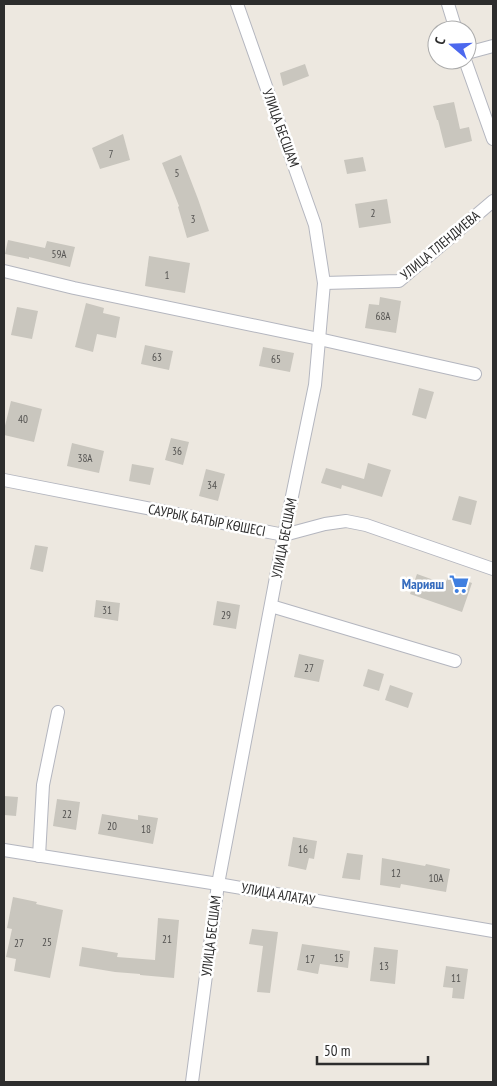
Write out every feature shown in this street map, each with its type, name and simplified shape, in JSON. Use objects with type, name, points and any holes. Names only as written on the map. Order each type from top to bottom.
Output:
[{"type":"street","name":"УЛИЦА БЕСШАМ","points":[[192,1082],[218,884],[284,535],[313,394],[324,283],[315,225],[237,4]]},
{"type":"street","points":[[448,4],[453,20]]},
{"type":"street","points":[[477,50],[493,46]]},
{"type":"street","points":[[469,70],[493,139]]},
{"type":"street","name":"УЛИЦА ТЛЕНДИЕВА","points":[[324,283],[399,281],[493,201]]},
{"type":"street","points":[[4,271],[74,288],[319,339],[474,374]]},
{"type":"street","name":"САУРЫҚ БАТЫР КӨШЕСІ","points":[[4,480],[284,535],[325,524],[346,521],[366,525],[493,569]]},
{"type":"street","points":[[271,606],[454,661]]},
{"type":"street","points":[[38,856],[43,784],[58,712]]},
{"type":"street","name":"УЛИЦА АЛАТАУ","points":[[4,850],[493,931]]},
{"type":"building","points":[[305,64],[309,76],[283,86],[280,73]]},
{"type":"building","points":[[454,102],[460,129],[469,127],[472,141],[445,148],[433,106]]},
{"type":"building","points":[[123,134],[130,160],[100,169],[92,148]]},
{"type":"building","points":[[181,155],[209,231],[187,238],[179,206],[162,163]]},
{"type":"building","points":[[363,157],[366,171],[347,174],[344,160]]},
{"type":"building","points":[[387,199],[391,223],[359,228],[355,204]]},
{"type":"building","points":[[8,240],[45,248],[47,241],[75,247],[70,267],[29,257],[29,259],[5,254]]},
{"type":"building","points":[[149,256],[190,263],[185,293],[145,286]]},
{"type":"building","points":[[380,297],[401,301],[396,333],[365,328],[369,304],[379,305]]},
{"type":"building","points":[[86,303],[104,308],[103,313],[120,317],[116,338],[97,334],[93,352],[75,347]]},
{"type":"building","points":[[17,307],[38,311],[32,339],[11,335]]},
{"type":"building","points":[[145,345],[173,351],[169,370],[141,364]]},
{"type":"building","points":[[263,347],[294,353],[290,372],[259,366]]},
{"type":"building","points":[[419,388],[434,392],[426,419],[412,415]]},
{"type":"building","points":[[11,401],[42,409],[34,442],[4,435]]},
{"type":"building","points":[[171,438],[189,442],[183,465],[165,460]]},
{"type":"building","points":[[72,443],[104,451],[99,473],[67,466]]},
{"type":"building","points":[[368,463],[391,470],[382,497],[342,485],[341,489],[321,483],[326,468],[364,479]]},
{"type":"building","points":[[132,464],[154,468],[150,485],[129,481]]},
{"type":"building","points":[[206,469],[225,474],[218,501],[199,496]]},
{"type":"building","points":[[459,496],[477,501],[471,525],[452,520]]},
{"type":"building","points":[[35,545],[48,547],[43,572],[30,569]]},
{"type":"building","points":[[417,574],[445,584],[449,575],[472,583],[462,612],[410,594]]},
{"type":"building","points":[[96,600],[120,603],[118,621],[94,617]]},
{"type":"building","points":[[217,601],[240,605],[236,629],[213,625]]},
{"type":"building","points":[[299,654],[324,660],[319,682],[294,677]]},
{"type":"building","points":[[368,669],[384,674],[379,691],[363,686]]},
{"type":"building","points":[[390,685],[413,693],[408,708],[385,700]]},
{"type":"building","points":[[4,796],[18,797],[16,816],[4,815]]},
{"type":"building","points":[[57,799],[80,802],[76,830],[53,826]]},
{"type":"building","points":[[102,814],[138,820],[138,815],[158,818],[153,844],[98,834]]},
{"type":"building","points":[[293,837],[317,841],[314,859],[309,858],[306,870],[288,866]]},
{"type":"building","points":[[347,853],[363,855],[360,880],[342,878]]},
{"type":"building","points":[[382,858],[450,869],[446,892],[401,884],[400,888],[380,885]]},
{"type":"building","points":[[13,897],[63,910],[50,978],[14,971],[16,959],[6,957],[12,929],[7,928]]},
{"type":"building","points":[[158,918],[179,920],[174,978],[79,966],[82,947],[118,953],[117,957],[155,960]]},
{"type":"building","points":[[252,929],[278,932],[270,993],[257,992],[263,946],[249,944]]},
{"type":"building","points":[[302,944],[350,951],[348,968],[320,964],[318,974],[297,970]]},
{"type":"building","points":[[374,947],[398,950],[395,984],[370,981]]},
{"type":"building","points":[[446,966],[468,969],[464,999],[452,998],[453,988],[443,987]]},
{"type":"place","name":"Марияш","points":[[459,584]]}]
